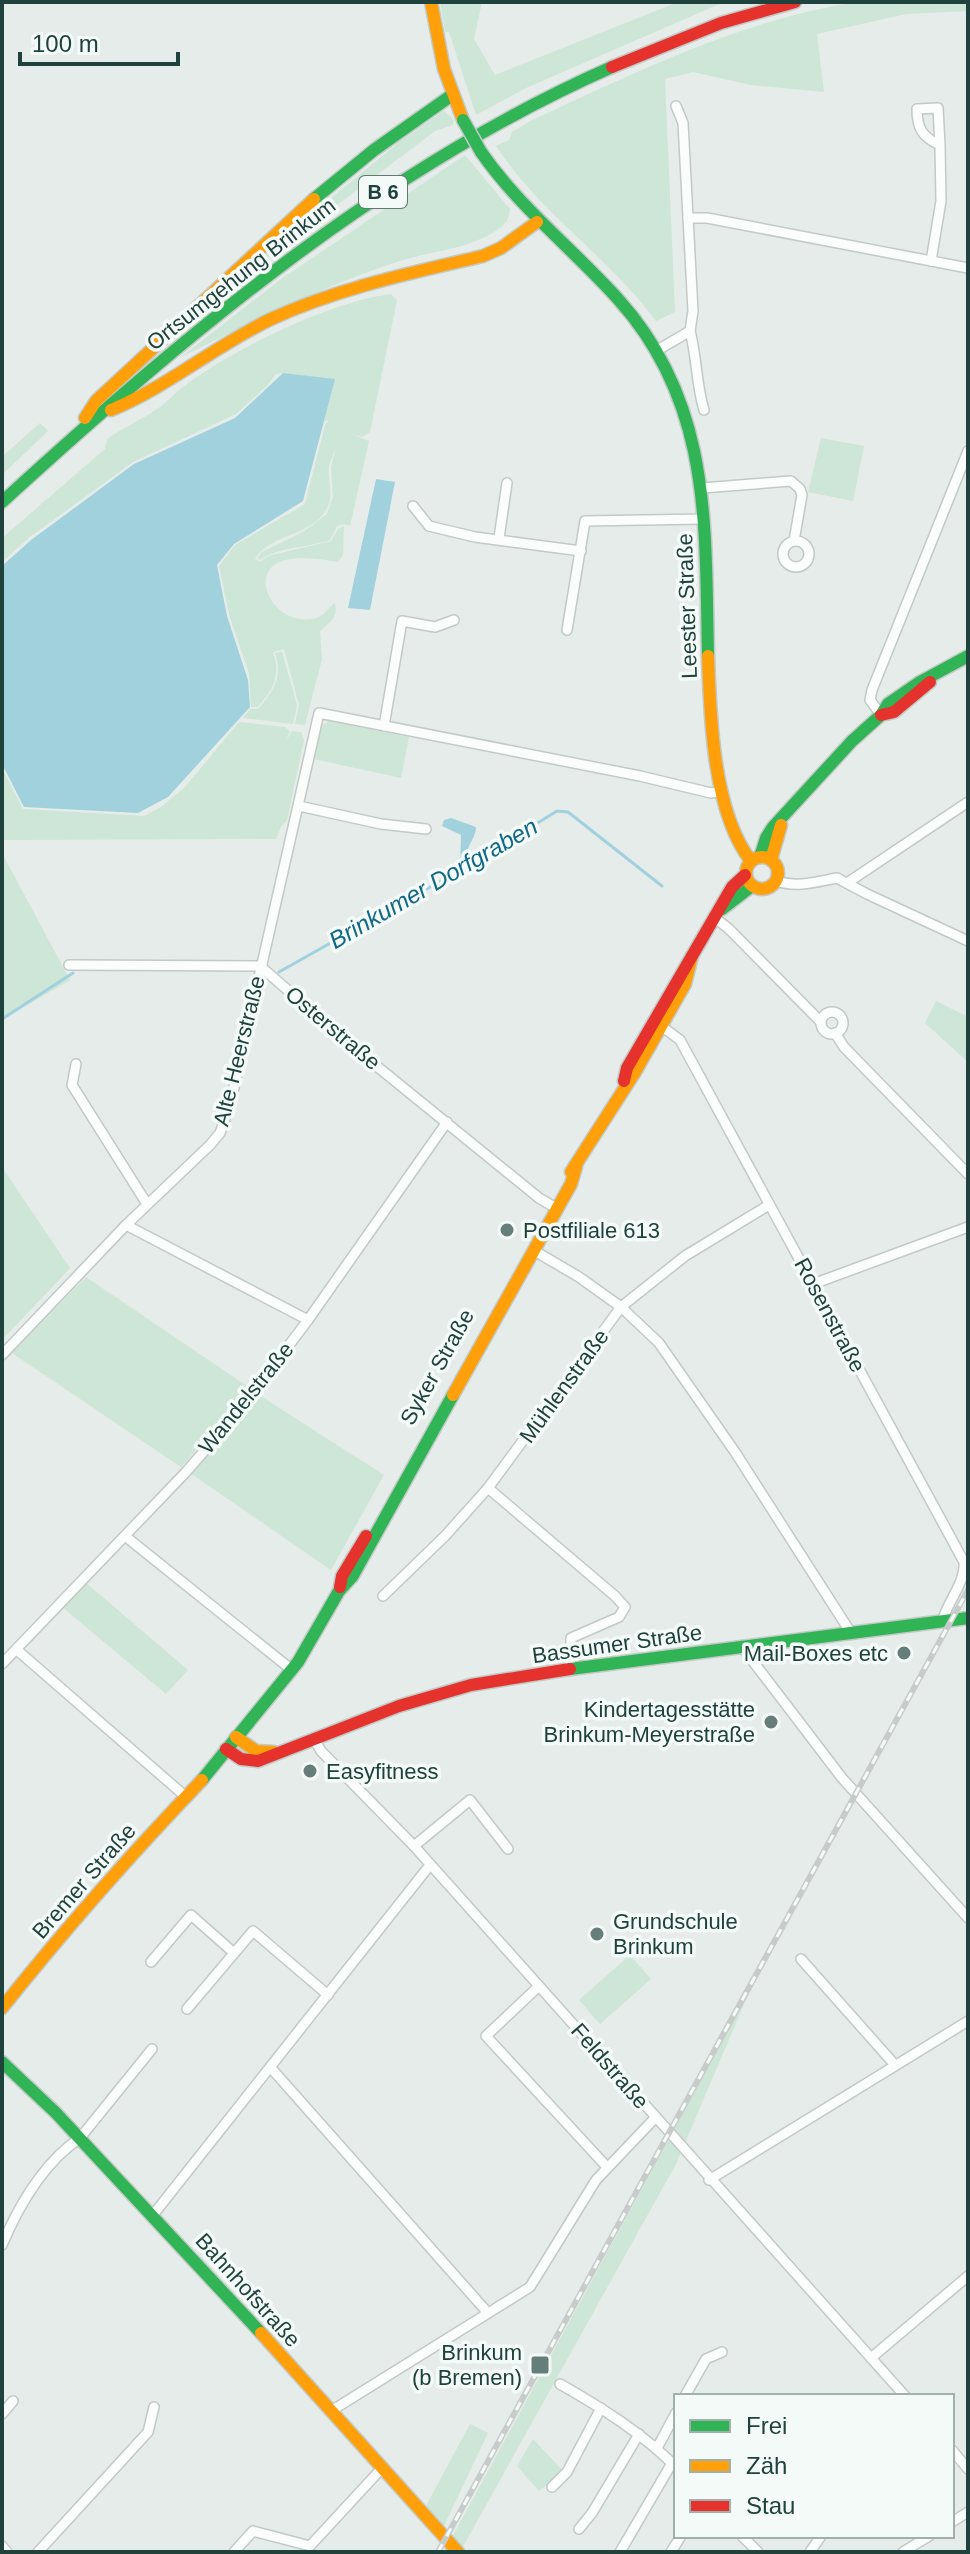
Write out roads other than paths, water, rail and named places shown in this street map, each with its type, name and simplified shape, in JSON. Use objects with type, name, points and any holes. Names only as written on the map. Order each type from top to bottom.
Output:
[{"type":"main road","name":"Leester Straße","points":[[431,2],[438,46],[452,95],[481,152],[505,188],[616,297],[646,334],[674,384],[690,425],[702,488],[713,735],[722,791],[742,850],[776,866],[776,881]]},
{"type":"main road","name":"Ortsumgehung Brinkum","points":[[2,502],[98,414],[195,332],[360,207],[444,153],[536,101],[630,58],[705,29],[795,2]]},
{"type":"main road","name":"B 6","points":[[71,438],[96,401],[296,214],[374,150],[452,95]]},
{"type":"main road","name":"B 6","points":[[98,414],[135,400],[204,355],[274,318],[366,284],[483,256],[501,248],[537,222]]},
{"type":"main road","points":[[776,881],[765,889],[748,881],[775,839],[786,815],[852,741],[881,715],[894,712],[941,671],[968,656]]},
{"type":"main road","name":"Syker Straße","points":[[339,1591],[342,1576],[553,1206],[571,1184],[576,1167],[658,1023],[685,984],[692,956],[714,917],[748,881]]},
{"type":"main road","name":"Syker Straße","points":[[226,1749],[292,1670],[339,1591],[352,1577],[533,1250],[553,1206]]},
{"type":"main road","name":"Bassumer Straße","points":[[226,1749],[252,1762],[399,1706],[471,1685],[570,1669],[968,1618]]},
{"type":"main road","points":[[236,1737],[256,1751],[281,1751]]},
{"type":"main road","name":"Bremer Straße","points":[[2,2008],[51,1947],[198,1781],[218,1763],[226,1749]]},
{"type":"main road","name":"Bahnhofstraße","points":[[2,2062],[153,2215],[458,2552]]},
{"type":"street","points":[[676,106],[683,123],[693,274],[690,331],[696,354],[698,391],[704,410]]},
{"type":"street","points":[[931,261],[941,201],[940,145],[938,108],[917,109],[917,125],[925,138],[940,145]]},
{"type":"street","points":[[688,218],[707,218],[968,268]]},
{"type":"street","points":[[656,351],[690,331]]},
{"type":"street","points":[[881,715],[870,700],[872,690],[968,451]]},
{"type":"street","points":[[702,488],[791,481],[802,495],[794,541]]},
{"type":"street","points":[[499,538],[507,483]]},
{"type":"street","points":[[413,506],[429,526],[475,537],[581,551]]},
{"type":"street","points":[[567,630],[585,521],[703,519]]},
{"type":"street","points":[[454,620],[435,627],[402,621],[384,726],[640,776],[711,793],[722,791]]},
{"type":"street","name":"Alte Heerstraße","points":[[2,1355],[126,1225],[220,1133],[230,1105],[319,713],[384,726]]},
{"type":"street","points":[[847,883],[968,802]]},
{"type":"street","points":[[299,806],[381,824],[426,829]]},
{"type":"street","points":[[776,881],[804,885],[837,878],[968,941]]},
{"type":"street","points":[[714,917],[821,1022],[825,1031],[835,1033],[844,1047],[968,1174]]},
{"type":"street","points":[[69,965],[260,966]]},
{"type":"street","name":"Osterstraße","points":[[260,966],[352,1046],[553,1206]]},
{"type":"street","points":[[821,1022],[829,1012],[840,1016],[842,1026],[835,1033]]},
{"type":"street","name":"Rosenstraße","points":[[658,1023],[680,1040],[964,1562],[963,1575],[946,1607],[942,1622]]},
{"type":"street","points":[[76,1064],[72,1085],[147,1204]]},
{"type":"street","name":"Wandelstraße","points":[[2,1664],[240,1410],[308,1320],[447,1122]]},
{"type":"street","name":"Mühlenstraße","points":[[383,1596],[445,1536],[488,1488],[621,1307],[685,1256],[769,1205]]},
{"type":"street","points":[[126,1225],[308,1320]]},
{"type":"street","points":[[813,1284],[968,1227]]},
{"type":"street","points":[[533,1250],[621,1307],[659,1343],[851,1633]]},
{"type":"street","points":[[488,1488],[625,1607],[619,1617],[571,1638],[570,1669]]},
{"type":"street","points":[[125,1536],[292,1670]]},
{"type":"street","points":[[742,1647],[842,1778],[968,1918]]},
{"type":"street","points":[[17,1650],[185,1796]]},
{"type":"street","name":"Feldstraße","points":[[314,1739],[321,1751],[414,1846],[903,2394]]},
{"type":"street","points":[[414,1846],[470,1800],[508,1849]]},
{"type":"street","points":[[153,2215],[430,1865]]},
{"type":"street","points":[[151,1962],[191,1915],[234,1953]]},
{"type":"street","points":[[187,2009],[253,1931],[328,1995]]},
{"type":"street","points":[[801,1959],[895,2065]]},
{"type":"street","points":[[539,1986],[486,2036],[607,2167]]},
{"type":"street","points":[[709,2180],[968,2021]]},
{"type":"street","points":[[2,2245],[22,2202],[36,2183],[66,2147],[80,2138],[152,2049]]},
{"type":"street","points":[[271,2068],[488,2313]]},
{"type":"street","points":[[331,2411],[530,2287],[580,2203],[607,2167],[655,2118]]},
{"type":"street","points":[[871,2358],[968,2276]]},
{"type":"street","points":[[686,2394],[706,2359],[722,2352]]},
{"type":"street","points":[[560,2384],[639,2434],[674,2465],[620,2552]]},
{"type":"street","points":[[2,2414],[13,2401]]},
{"type":"street","points":[[38,2552],[148,2432],[154,2407]]},
{"type":"street","points":[[552,2487],[567,2472],[601,2408]]},
{"type":"street","points":[[657,2448],[674,2417]]},
{"type":"street","points":[[579,2529],[592,2513],[639,2434]]},
{"type":"street","points":[[954,2452],[968,2469]]},
{"type":"street","points":[[234,2552],[253,2531],[312,2549],[382,2468]]},
{"type":"street","points":[[903,2552],[926,2538]]},
{"type":"street","points":[[2,2546],[7,2552]]},
{"type":"water","points":[[283,373],[335,379],[303,501],[234,544],[217,565],[227,616],[248,680],[250,707],[168,797],[138,813],[24,807],[2,764],[2,566],[31,540],[134,464],[235,418]]},
{"type":"water","points":[[376,479],[395,482],[370,610],[348,608]]},
{"type":"water","points":[[451,818],[476,827],[467,854],[473,861],[460,869],[461,835],[442,826],[444,820]]},
{"type":"waterway","name":"Brinkumer Dorfgraben","points":[[279,972],[471,864],[557,811],[568,812],[662,886]]},
{"type":"waterway","name":"Brinkumer Dorfgraben","points":[[2,1019],[73,973]]},
{"type":"railway","points":[[438,2552],[968,1590]]},
{"type":"place","name":"Postfiliale 613","points":[[507,1230]]},
{"type":"place","name":"Mail-Boxes etc","points":[[904,1653]]},
{"type":"place","name":"Kindertagesstätte Brinkum-Meyerstraße","points":[[771,1722]]},
{"type":"place","name":"Easyfitness","points":[[310,1771]]},
{"type":"place","name":"Grundschule Brinkum","points":[[597,1934]]},
{"type":"place","name":"Brinkum (b Bremen)","points":[[540,2365]]}]
